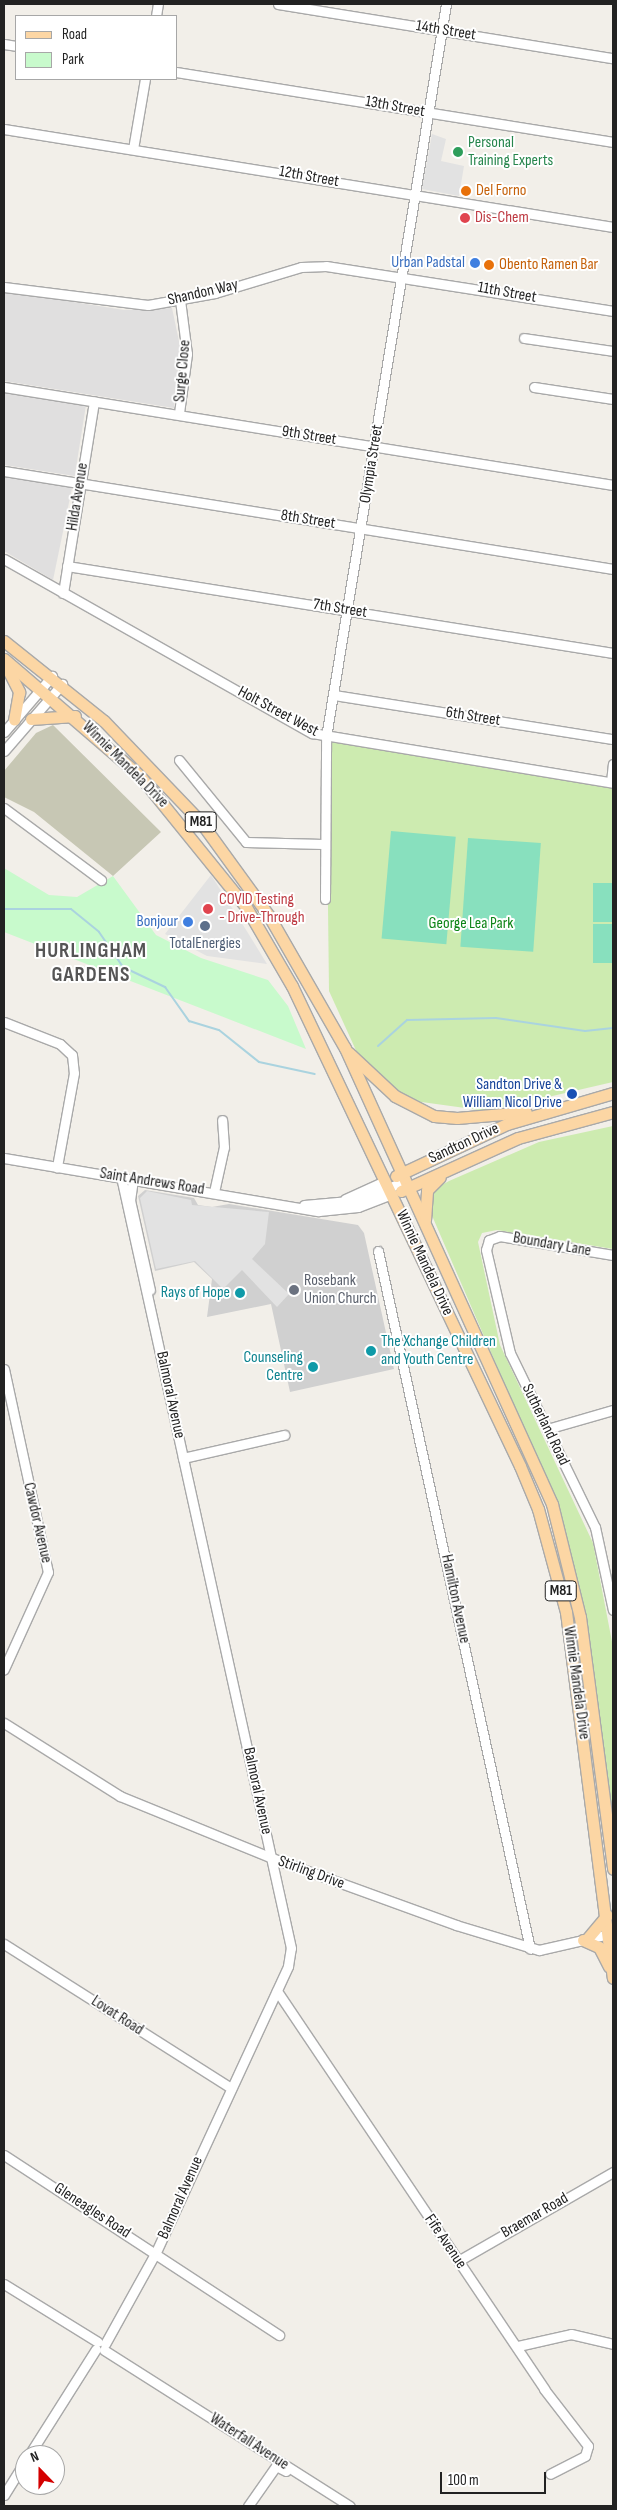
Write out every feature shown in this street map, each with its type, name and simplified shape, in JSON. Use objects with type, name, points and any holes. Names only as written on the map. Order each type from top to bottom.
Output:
[{"type":"main road","name":"Winnie Mandela Drive","points":[[4,641],[62,684],[133,748],[212,836],[296,959],[345,1048],[542,1478],[564,1542],[580,1617],[613,1869]]},
{"type":"main road","name":"Winnie Mandela Drive","points":[[4,660],[42,688],[75,716],[167,806],[246,907],[281,964],[520,1466],[548,1541],[566,1612],[611,1933],[613,1977]]},
{"type":"main road","points":[[4,660],[19,692],[14,720]]},
{"type":"main road","points":[[31,719],[75,716]]},
{"type":"main road","points":[[345,1048],[395,1096],[434,1116],[489,1117],[545,1109]]},
{"type":"main road","name":"Sandton Drive","points":[[405,1181],[545,1109],[613,1093]]},
{"type":"main road","name":"Sandton Drive","points":[[405,1181],[451,1167],[528,1135],[613,1112]]},
{"type":"main road","points":[[425,1224],[427,1190],[451,1167]]},
{"type":"main road","points":[[389,1188],[405,1181]]},
{"type":"main road","points":[[607,1915],[585,1940],[599,1947],[613,1977]]},
{"type":"street","name":"14th Street","points":[[278,4],[613,58]]},
{"type":"street","name":"Olympia Street","points":[[325,899],[323,844],[326,737],[376,446],[401,276],[446,4]]},
{"type":"street","name":"13th Street","points":[[178,72],[613,142]]},
{"type":"street","points":[[133,149],[146,80]]},
{"type":"street","name":"12th Street","points":[[4,129],[613,227]]},
{"type":"street","name":"Shandon Way","points":[[4,287],[126,306],[180,300],[301,267],[401,276]]},
{"type":"street","name":"11th Street","points":[[401,276],[613,311]]},
{"type":"street","name":"Surge Close","points":[[179,413],[187,354],[180,300]]},
{"type":"street","points":[[524,338],[613,351]]},
{"type":"street","name":"9th Street","points":[[4,387],[179,413],[613,485]]},
{"type":"street","points":[[534,387],[613,399]]},
{"type":"street","name":"Hilda Avenue","points":[[63,593],[94,401]]},
{"type":"street","name":"8th Street","points":[[4,471],[613,569]]},
{"type":"street","name":"Holt Street West","points":[[4,559],[326,737],[612,782]]},
{"type":"street","name":"7th Street","points":[[67,566],[613,653]]},
{"type":"street","points":[[4,732],[52,676]]},
{"type":"street","points":[[4,751],[62,684]]},
{"type":"street","name":"6th Street","points":[[334,695],[613,739]]},
{"type":"street","points":[[180,760],[246,842],[323,844]]},
{"type":"street","points":[[612,782],[613,764]]},
{"type":"street","points":[[4,808],[102,880]]},
{"type":"street","points":[[4,1022],[60,1044],[72,1055],[74,1074],[57,1167]]},
{"type":"street","points":[[214,1192],[224,1146],[222,1120]]},
{"type":"street","name":"Saint Andrews Road","points":[[4,1158],[299,1206],[319,1211],[345,1210],[389,1188]]},
{"type":"street","name":"Balmoral Avenue","points":[[121,1177],[138,1244]]},
{"type":"street","name":"Balmoral Avenue","points":[[36,2445],[113,2327],[156,2252],[277,1991],[291,1948],[151,1308],[130,1200],[132,1179]]},
{"type":"street","name":"Saint Andrews Road","points":[[299,1206],[341,1202],[389,1188]]},
{"type":"street","name":"Boundary Lane","points":[[492,1238],[613,1255]]},
{"type":"street","name":"Sutherland Road","points":[[492,1238],[486,1250],[505,1336],[600,1540],[613,1610]]},
{"type":"street","name":"Hamilton Avenue","points":[[378,1251],[530,1949]]},
{"type":"street","name":"Cawdor Avenue","points":[[4,1369],[48,1572],[4,1669]]},
{"type":"street","points":[[547,1429],[613,1410]]},
{"type":"street","points":[[183,1458],[284,1435]]},
{"type":"street","name":"Stirling Drive","points":[[4,1724],[102,1787],[272,1858],[530,1949],[585,1940],[611,1933]]},
{"type":"street","name":"Lovat Road","points":[[4,1944],[231,2088]]},
{"type":"street","name":"Fife Avenue","points":[[277,1991],[458,2261],[589,2448],[585,2456],[550,2474]]},
{"type":"street","name":"Gleneagles Road","points":[[4,2155],[156,2252],[279,2335]]},
{"type":"street","name":"Braemar Road","points":[[458,2261],[613,2172]]},
{"type":"street","name":"Waterfall Avenue","points":[[4,2284],[350,2506]]},
{"type":"street","points":[[518,2346],[571,2334],[613,2344]]},
{"type":"street","points":[[248,2506],[276,2466],[312,2482]]},
{"type":"street","points":[[4,2495],[15,2478]]},
{"type":"shaded area","points":[[432,134],[446,139],[441,161],[464,166],[459,196],[422,189]]},
{"type":"shaded area","points":[[4,291],[124,310],[172,308],[180,346],[174,408],[4,381]]},
{"type":"shaded area","points":[[4,392],[86,405],[75,476],[4,465]]},
{"type":"shaded area","points":[[4,474],[72,488],[53,580],[4,551]]},
{"type":"shaded area","points":[[53,725],[161,832],[113,876],[34,812],[4,797],[4,771],[36,733]]},
{"type":"shaded area","points":[[211,875],[267,964],[207,956],[165,934]]},
{"type":"shaded area","name":"Rosebank Union Church","points":[[145,1190],[194,1198],[198,1205],[212,1207],[229,1204],[358,1225],[364,1233],[394,1369],[290,1392],[271,1304],[207,1317],[212,1279],[194,1262],[155,1271],[138,1196]]},
{"type":"shaded area","points":[[147,1191],[191,1200],[192,1205],[269,1212],[265,1244],[252,1259],[289,1294],[277,1307],[242,1270],[223,1289],[195,1261],[156,1269],[140,1198]]},
{"type":"green space","name":"George Lea Park","points":[[326,741],[613,787],[613,1082],[487,1111],[407,1100],[359,1057],[329,991]]},
{"type":"green space","points":[[391,831],[456,837],[446,944],[382,939]]},
{"type":"green space","points":[[468,838],[541,843],[533,952],[460,947]]},
{"type":"green space","points":[[4,868],[49,895],[77,897],[113,876],[156,935],[201,958],[268,980],[288,1006],[306,1049],[4,932]]},
{"type":"green space","points":[[593,883],[613,883],[613,922],[593,922]]},
{"type":"green space","points":[[593,924],[613,924],[613,963],[593,963]]},
{"type":"green space","points":[[613,1126],[613,1249],[497,1230],[482,1233],[478,1242],[500,1345],[593,1543],[613,1647],[613,1826],[589,1637],[562,1517],[430,1211],[435,1189],[449,1181],[539,1142]]},
{"type":"waterway","points":[[4,909],[71,909],[99,932],[123,967],[165,987],[189,1021],[219,1030],[259,1062],[315,1074]]},
{"type":"waterway","points":[[378,1046],[407,1020],[496,1018],[585,1031],[613,1028]]},
{"type":"place","name":"Personal Training Experts","points":[[458,152]]},
{"type":"place","name":"Del Forno","points":[[466,191]]},
{"type":"place","name":"Dis-Chem","points":[[465,218]]},
{"type":"place","name":"Urban Padstal","points":[[475,263]]},
{"type":"place","name":"Obento Ramen Bar","points":[[489,265]]},
{"type":"place","name":"COVID Testing - Drive-Through","points":[[208,909]]},
{"type":"place","name":"Bonjour","points":[[188,922]]},
{"type":"place","name":"TotalEnergies","points":[[205,926]]},
{"type":"place","name":"Sandton Drive & William Nicol Drive","points":[[572,1094]]},
{"type":"place","name":"Rosebank Union Church","points":[[294,1290]]},
{"type":"place","name":"Rays of Hope","points":[[240,1293]]},
{"type":"place","name":"The Xchange Children and Youth Centre","points":[[371,1351]]},
{"type":"place","name":"Counseling Centre","points":[[313,1367]]},
{"type":"district","name":"HURLINGHAM GARDENS","points":[[91,963]]}]
